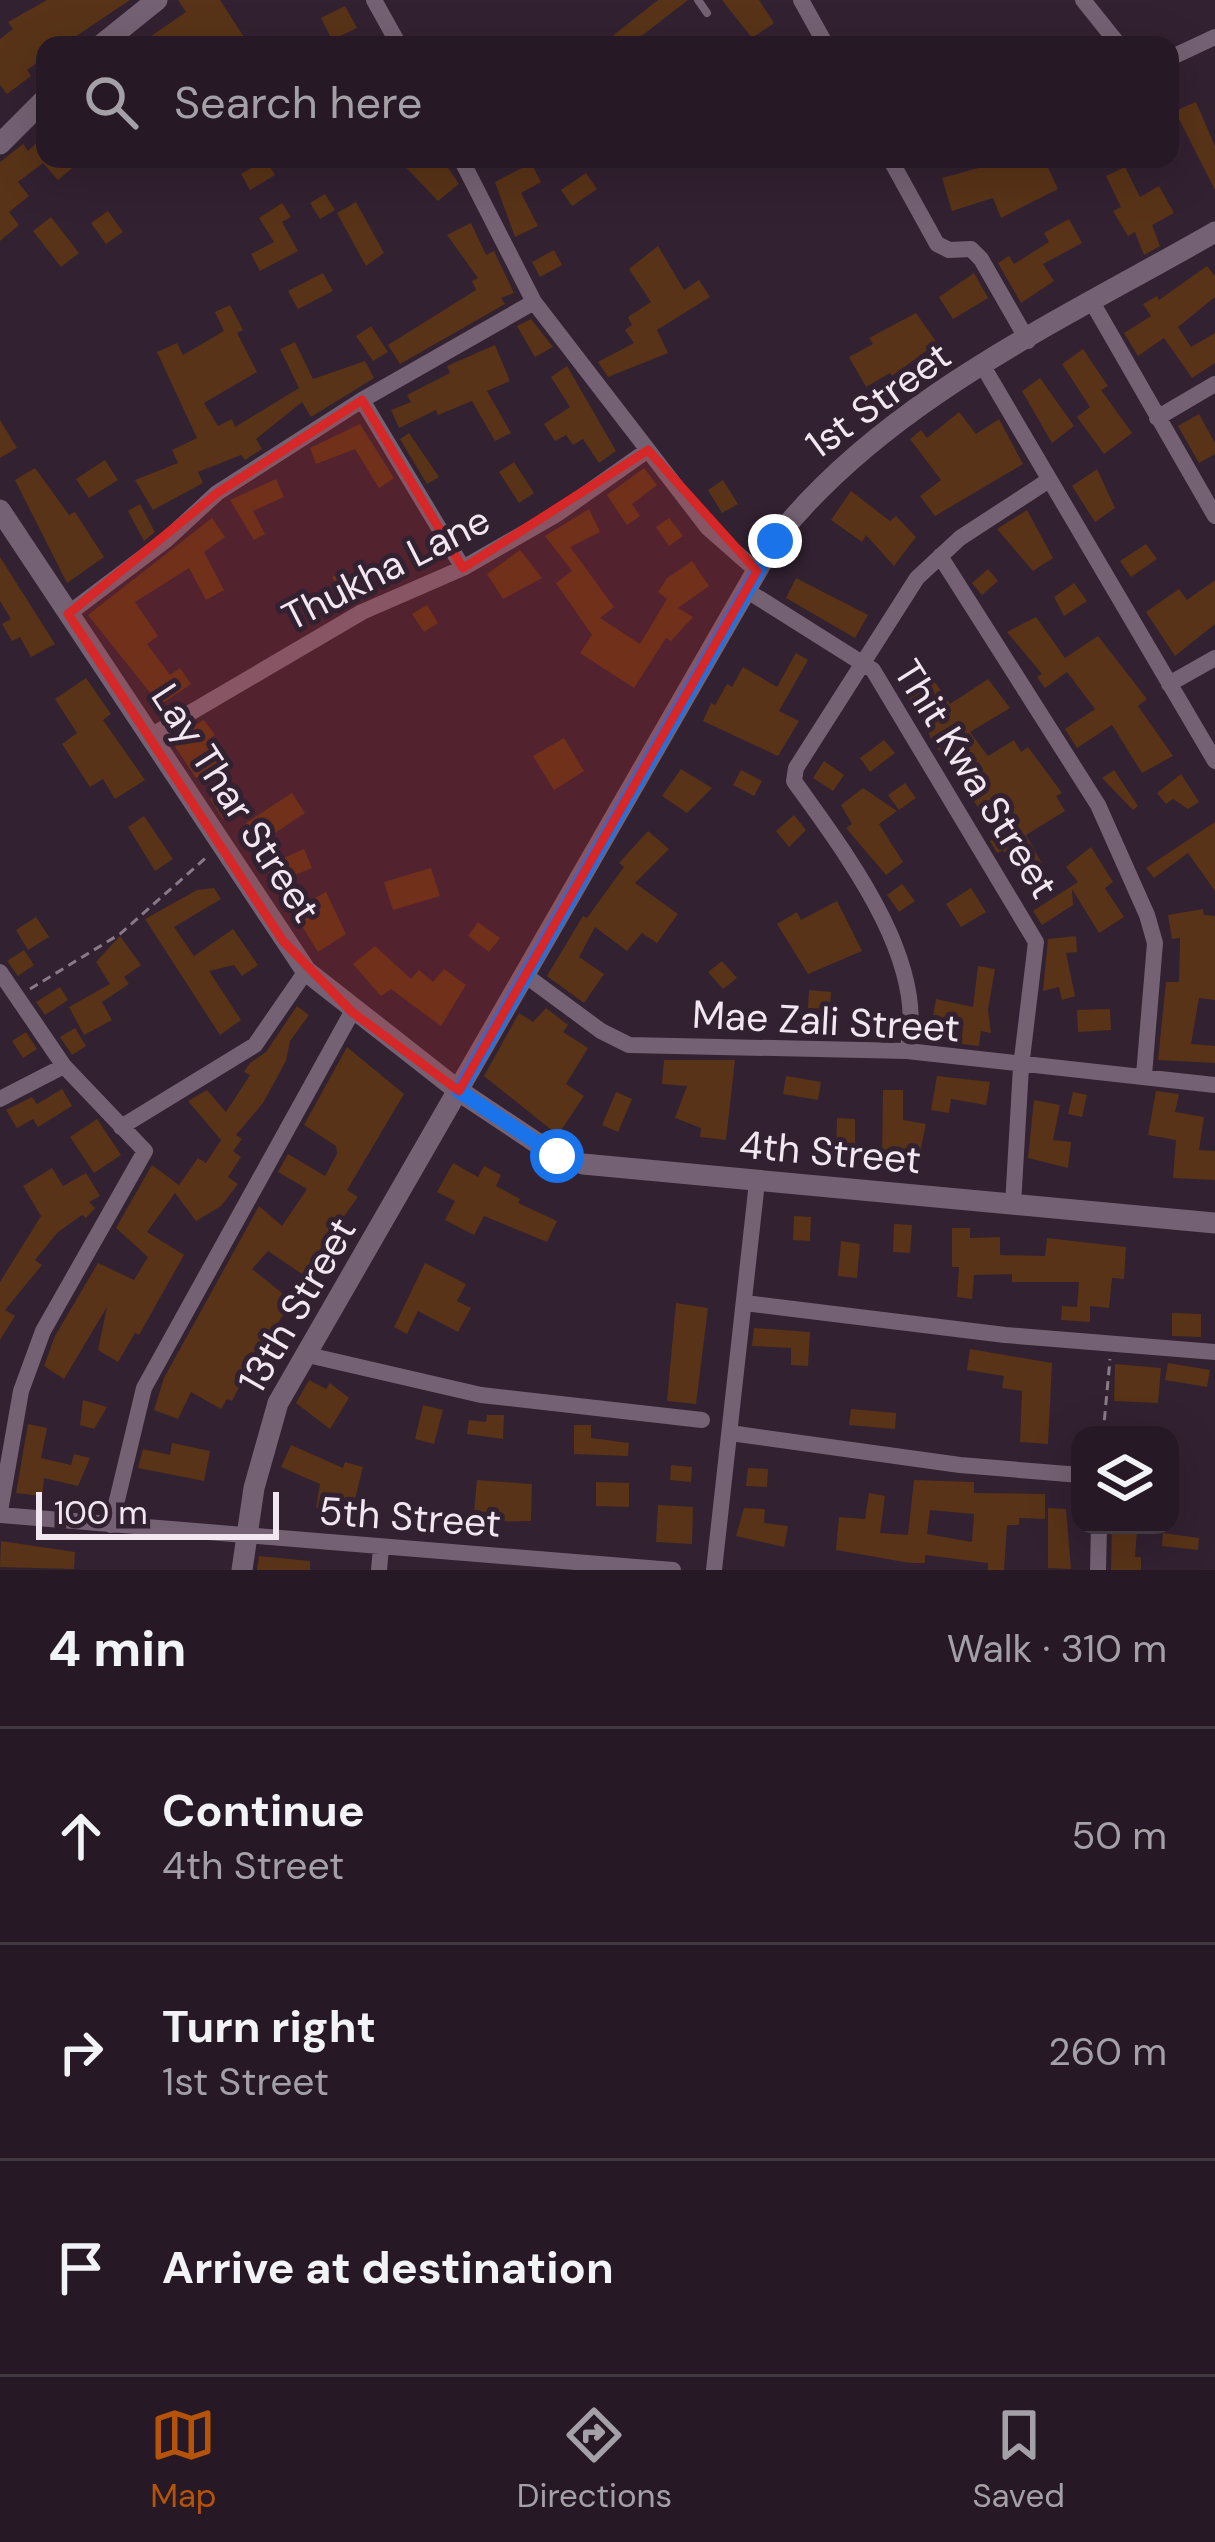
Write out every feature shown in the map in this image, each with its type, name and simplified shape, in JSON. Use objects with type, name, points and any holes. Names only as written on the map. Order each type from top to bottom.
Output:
[{"type":"street","points":[[112,36],[157,0]]},
{"type":"street","points":[[374,0],[394,36]]},
{"type":"street","points":[[801,0],[821,36]]},
{"type":"street","points":[[1082,0],[1111,36]]},
{"type":"street","points":[[1179,54],[1215,37]]},
{"type":"street","points":[[0,144],[36,108]]},
{"type":"street","name":"Thit Kwa Street","points":[[466,168],[534,302],[709,528],[752,580],[862,661],[893,698],[1036,942],[1021,1067],[1013,1204]]},
{"type":"street","points":[[895,168],[937,244],[949,250],[971,249],[981,259],[1028,341]]},
{"type":"street","name":"1st Street","points":[[459,1091],[752,580],[825,483],[939,393],[1215,232]]},
{"type":"street","points":[[68,614],[166,540],[217,493],[362,400],[534,302]]},
{"type":"street","points":[[1092,302],[1215,516]]},
{"type":"street","points":[[984,368],[1046,482],[1215,761]]},
{"type":"street","points":[[1157,418],[1215,384]]},
{"type":"street","points":[[362,400],[463,568]]},
{"type":"street","name":"Thukha Lane","points":[[149,737],[362,612],[463,568],[557,514],[648,450]]},
{"type":"street","points":[[907,1051],[904,971],[865,885],[794,782],[807,748],[917,578],[940,556],[1046,482]]},
{"type":"street","name":"Lay Thar Street","points":[[0,510],[306,971],[352,1012],[459,1091]]},
{"type":"street","points":[[940,556],[1098,805],[1147,915],[1155,943],[1144,1075]]},
{"type":"street","points":[[1169,684],[1215,658]]},
{"type":"street","points":[[121,1127],[255,1045],[306,971]]},
{"type":"street","points":[[0,972],[64,1066],[145,1151],[43,1331],[21,1391],[0,1513]]},
{"type":"street","name":"Mae Zali Street","points":[[525,975],[601,1031],[629,1045],[907,1051],[1215,1085]]},
{"type":"street","points":[[111,1525],[143,1388],[352,1012]]},
{"type":"street","points":[[0,1100],[64,1066]]},
{"type":"street","name":"4th Street","points":[[459,1091],[557,1156],[758,1182],[1215,1223]]},
{"type":"street","name":"13th Street","points":[[242,1570],[244,1538],[272,1420],[459,1091]]},
{"type":"street","points":[[714,1570],[758,1182]]},
{"type":"street","points":[[745,1303],[1215,1352]]},
{"type":"street","points":[[308,1355],[481,1395],[702,1420]]},
{"type":"street","points":[[730,1432],[902,1458],[1071,1473]]},
{"type":"street","name":"5th Street","points":[[0,1513],[244,1538],[673,1570]]},
{"type":"street","points":[[1098,1570],[1099,1534]]},
{"type":"street","points":[[379,1570],[381,1548]]},
{"type":"lane","points":[[698,0],[707,13]]},
{"type":"path","points":[[18,996],[120,934],[219,846]]},
{"type":"path","points":[[1104,1426],[1111,1344]]},
{"type":"highlighted area","points":[[362,400],[463,568],[648,450],[757,571],[459,1091],[352,1012],[283,941],[68,614],[217,493]]},
{"type":"building","points":[[47,0],[130,0],[76,36],[36,36],[36,64],[27,70],[31,76],[7,94],[0,85],[0,39],[13,29],[8,22]]},
{"type":"building","points":[[178,0],[220,0],[243,36],[151,36],[186,12]]},
{"type":"building","points":[[658,0],[688,0],[642,36],[612,36]]},
{"type":"building","points":[[722,0],[759,0],[774,23],[750,36]]},
{"type":"building","points":[[345,6],[357,28],[330,36],[321,18]]},
{"type":"building","points":[[1196,102],[1215,146],[1215,190],[1179,119],[1179,109]]},
{"type":"building","points":[[36,143],[36,168],[18,182],[29,196],[9,212],[19,225],[0,241],[0,162],[23,144],[28,151]]},
{"type":"building","points":[[47,168],[72,168],[58,180]]},
{"type":"building","points":[[252,168],[271,168],[275,175],[250,190],[241,174]]},
{"type":"building","points":[[407,168],[448,168],[459,184],[438,201]]},
{"type":"building","points":[[522,168],[534,168],[541,182],[521,193],[538,226],[515,237],[495,182]]},
{"type":"building","points":[[978,168],[1048,168],[1058,189],[1001,218],[993,198],[952,211],[942,178]]},
{"type":"building","points":[[1126,168],[1140,197],[1159,186],[1174,213],[1152,225],[1160,246],[1144,255],[1135,232],[1128,236],[1113,211],[1121,207],[1106,176]]},
{"type":"building","points":[[586,173],[597,189],[572,206],[561,190]]},
{"type":"building","points":[[325,194],[335,210],[320,219],[310,203]]},
{"type":"building","points":[[356,202],[384,253],[366,266],[337,213]]},
{"type":"building","points":[[282,203],[291,217],[282,222],[298,251],[260,271],[251,254],[274,242],[259,218]]},
{"type":"building","points":[[108,211],[123,232],[106,244],[91,223]]},
{"type":"building","points":[[51,217],[79,253],[61,267],[33,231]]},
{"type":"building","points":[[1069,219],[1082,243],[1043,264],[1054,281],[1021,303],[998,263],[1009,256],[1014,264],[1049,242],[1044,233]]},
{"type":"building","points":[[471,223],[486,255],[494,251],[514,293],[501,298],[505,304],[400,364],[388,345],[476,290],[472,281],[478,278],[447,235]]},
{"type":"building","points":[[658,246],[684,290],[699,280],[710,297],[657,330],[668,353],[608,377],[598,362],[634,343],[625,330],[632,325],[628,317],[651,302],[629,269]]},
{"type":"building","points":[[554,250],[562,265],[540,277],[532,262]]},
{"type":"building","points":[[1207,266],[1215,276],[1215,297],[1178,327],[1191,347],[1215,333],[1215,363],[1192,378],[1164,338],[1138,356],[1124,333],[1151,316],[1143,304],[1157,296],[1159,300]]},
{"type":"building","points":[[323,273],[333,291],[298,309],[288,291]]},
{"type":"building","points":[[974,273],[988,298],[953,319],[939,297]]},
{"type":"building","points":[[230,305],[243,330],[237,333],[257,372],[204,403],[218,426],[232,419],[235,427],[299,388],[280,349],[295,342],[313,379],[365,361],[374,378],[311,417],[302,402],[256,439],[262,449],[245,460],[241,455],[198,472],[203,483],[153,510],[135,480],[178,463],[172,450],[197,438],[157,352],[177,343],[183,355],[224,331],[215,312]]},
{"type":"building","points":[[916,313],[937,343],[892,376],[866,387],[849,357],[873,344],[869,338]]},
{"type":"building","points":[[531,319],[553,347],[535,357],[517,326]]},
{"type":"building","points":[[371,326],[388,352],[373,361],[356,336]]},
{"type":"building","points":[[495,345],[510,381],[487,391],[511,433],[495,441],[472,401],[438,415],[436,410],[399,428],[391,410],[411,402],[407,395],[450,373],[447,366]]},
{"type":"building","points":[[1083,349],[1108,386],[1101,390],[1132,433],[1104,454],[1077,417],[1090,407],[1062,364]]},
{"type":"building","points":[[567,366],[616,451],[599,463],[583,439],[573,445],[566,435],[555,441],[544,424],[570,407],[551,377]]},
{"type":"building","points":[[1040,378],[1074,426],[1052,443],[1022,391]]},
{"type":"building","points":[[959,412],[976,434],[999,419],[1023,464],[935,516],[920,496],[941,480],[910,439],[921,430],[927,438]]},
{"type":"building","points":[[1199,414],[1215,443],[1215,454],[1199,463],[1178,426]]},
{"type":"building","points":[[0,420],[17,448],[0,458]]},
{"type":"building","points":[[360,424],[394,478],[379,488],[355,449],[316,464],[310,448]]},
{"type":"building","points":[[409,433],[439,477],[427,484],[400,439]]},
{"type":"building","points":[[105,460],[118,480],[89,498],[76,479]]},
{"type":"building","points":[[514,462],[534,493],[519,503],[499,472]]},
{"type":"building","points":[[35,468],[69,515],[75,512],[104,557],[67,583],[15,480]]},
{"type":"building","points":[[644,468],[657,485],[632,504],[640,516],[627,525],[607,495]]},
{"type":"building","points":[[1097,469],[1115,508],[1095,522],[1072,486]]},
{"type":"building","points":[[276,479],[284,497],[253,511],[265,534],[254,540],[230,500]]},
{"type":"building","points":[[723,480],[738,504],[722,513],[708,490]]},
{"type":"building","points":[[851,491],[890,521],[896,516],[916,537],[894,566],[866,535],[862,542],[831,520]]},
{"type":"building","points":[[140,504],[155,532],[144,541],[128,511]]},
{"type":"building","points":[[589,509],[600,532],[570,547],[614,607],[600,618],[640,644],[667,599],[658,592],[667,578],[692,561],[709,586],[678,608],[693,617],[671,641],[666,638],[634,688],[580,653],[592,635],[556,583],[572,571],[545,536]]},
{"type":"building","points":[[1027,510],[1053,558],[1033,571],[997,529]]},
{"type":"building","points":[[212,518],[225,537],[204,552],[224,590],[206,600],[189,568],[135,602],[158,636],[147,644],[170,675],[180,668],[191,684],[160,705],[88,615]]},
{"type":"building","points":[[669,518],[683,536],[669,546],[656,527]]},
{"type":"building","points":[[1146,544],[1157,559],[1131,577],[1120,561]]},
{"type":"building","points":[[520,550],[542,578],[503,599],[487,574]]},
{"type":"building","points":[[0,557],[55,644],[31,657],[20,637],[12,641],[2,624],[11,619],[0,601]]},
{"type":"building","points":[[346,569],[362,598],[349,605],[332,577]]},
{"type":"building","points":[[988,569],[998,581],[982,595],[972,583]]},
{"type":"building","points":[[796,578],[868,615],[855,638],[786,598]]},
{"type":"building","points":[[1215,580],[1215,624],[1175,656],[1146,612],[1179,589],[1187,600]]},
{"type":"building","points":[[1074,583],[1087,601],[1064,616],[1054,597]]},
{"type":"building","points":[[427,605],[438,623],[424,632],[412,614]]},
{"type":"building","points":[[1036,617],[1065,658],[1098,636],[1147,699],[1138,706],[1173,756],[1142,773],[1112,725],[1077,748],[1065,729],[1095,709],[1067,672],[1045,688],[1037,677],[1042,674],[1007,632]]},
{"type":"building","points":[[796,653],[808,660],[779,711],[799,721],[778,756],[703,721],[711,703],[715,705],[727,684],[732,687],[743,667],[777,687]]},
{"type":"building","points":[[86,678],[111,714],[103,720],[145,780],[115,799],[103,779],[90,787],[62,744],[77,733],[55,699]]},
{"type":"building","points":[[933,679],[950,704],[988,679],[1010,708],[970,732],[988,756],[1014,740],[1021,752],[1028,747],[1062,793],[1056,796],[1065,811],[1026,835],[1045,869],[1025,881],[1003,850],[997,853],[990,841],[998,836],[931,739],[917,707],[906,697]]},
{"type":"building","points":[[204,720],[215,735],[207,741],[221,761],[196,778],[170,739]]},
{"type":"building","points":[[564,738],[584,771],[554,790],[533,756]]},
{"type":"building","points":[[884,740],[895,753],[870,772],[860,758]]},
{"type":"building","points":[[824,761],[844,775],[833,791],[813,778]]},
{"type":"building","points":[[681,769],[712,788],[687,813],[662,796]]},
{"type":"building","points":[[741,770],[762,781],[754,796],[733,785]]},
{"type":"building","points":[[1114,770],[1138,806],[1133,810],[1102,778]]},
{"type":"building","points":[[1181,774],[1199,802],[1188,809],[1173,799],[1166,804],[1157,793]]},
{"type":"building","points":[[905,783],[916,798],[899,810],[888,795]]},
{"type":"building","points":[[232,784],[246,804],[223,819],[210,799]]},
{"type":"building","points":[[863,788],[897,811],[879,824],[903,862],[886,875],[846,828],[852,824],[841,805]]},
{"type":"building","points":[[292,793],[305,813],[260,843],[246,823]]},
{"type":"building","points":[[794,815],[806,830],[789,847],[776,831]]},
{"type":"building","points":[[144,816],[173,859],[155,871],[128,827]]},
{"type":"building","points":[[1215,822],[1215,891],[1188,853],[1154,878],[1146,868]]},
{"type":"building","points":[[648,831],[669,849],[635,883],[678,914],[657,943],[642,933],[627,951],[595,927],[579,957],[604,974],[584,1003],[547,976],[583,916],[587,918],[624,867],[619,863]]},
{"type":"building","points":[[1091,847],[1113,882],[1105,888],[1124,917],[1099,933],[1072,889],[1073,905],[1042,925],[1033,911],[1078,882],[1066,867]]},
{"type":"building","points":[[304,849],[312,868],[273,884],[265,866]]},
{"type":"building","points":[[431,868],[440,896],[393,910],[384,882]]},
{"type":"building","points":[[902,884],[915,901],[899,912],[887,895]]},
{"type":"building","points":[[214,888],[221,899],[174,927],[194,956],[233,929],[258,965],[242,976],[234,965],[209,971],[241,1020],[220,1035],[145,919],[197,890]]},
{"type":"building","points":[[971,888],[986,912],[961,927],[946,904]]},
{"type":"building","points":[[326,892],[346,934],[318,952],[292,910]]},
{"type":"building","points":[[837,901],[862,951],[808,974],[777,924],[797,912],[801,920]]},
{"type":"building","points":[[1203,909],[1204,915],[1215,916],[1215,1000],[1199,998],[1191,1044],[1215,1046],[1215,1063],[1158,1060],[1166,982],[1179,982],[1180,938],[1172,939],[1168,915]]},
{"type":"building","points":[[36,917],[49,937],[28,950],[16,930]]},
{"type":"building","points":[[478,922],[500,938],[489,952],[468,936]]},
{"type":"building","points":[[120,936],[141,965],[124,977],[129,984],[102,1002],[112,1020],[84,1035],[69,1007],[110,984],[96,962]]},
{"type":"building","points":[[1076,936],[1077,952],[1066,953],[1075,996],[1062,1000],[1059,987],[1043,991],[1048,939]]},
{"type":"building","points":[[375,946],[411,979],[419,970],[433,982],[444,969],[466,985],[441,1026],[391,989],[381,996],[353,964]]},
{"type":"building","points":[[24,950],[34,965],[18,976],[7,961]]},
{"type":"building","points":[[722,961],[737,978],[723,989],[708,972]]},
{"type":"building","points":[[978,966],[995,969],[988,1010],[991,1033],[981,1031],[979,1046],[961,1044],[963,1028],[932,1022],[936,999],[973,1007]]},
{"type":"building","points":[[60,987],[68,1000],[45,1015],[36,1002]]},
{"type":"building","points":[[809,990],[831,992],[830,1009],[808,1008]]},
{"type":"building","points":[[297,1006],[309,1015],[290,1041],[286,1061],[263,1103],[236,1135],[242,1139],[233,1151],[241,1157],[228,1177],[238,1184],[221,1206],[196,1221],[175,1193],[147,1232],[184,1255],[139,1335],[135,1333],[118,1362],[98,1350],[107,1307],[64,1379],[44,1366],[55,1336],[98,1263],[134,1280],[148,1257],[116,1228],[152,1165],[179,1185],[198,1158],[206,1163],[221,1140],[188,1101],[207,1090],[226,1112],[250,1075],[244,1072],[250,1063],[266,1052]]},
{"type":"building","points":[[546,1008],[568,1025],[563,1032],[588,1048],[566,1084],[584,1096],[558,1135],[484,1076],[519,1013],[533,1022]]},
{"type":"building","points":[[1110,1009],[1111,1030],[1078,1032],[1077,1010]]},
{"type":"building","points":[[75,1028],[86,1046],[72,1055],[60,1037]]},
{"type":"building","points":[[26,1032],[37,1049],[23,1058],[12,1041]]},
{"type":"building","points":[[347,1047],[404,1094],[347,1190],[358,1197],[302,1274],[268,1251],[252,1269],[292,1301],[258,1354],[263,1358],[248,1370],[232,1401],[227,1399],[221,1409],[191,1392],[178,1419],[154,1410],[164,1378],[259,1206],[282,1226],[307,1189],[278,1172],[288,1154],[325,1176],[337,1154],[336,1146],[304,1125]]},
{"type":"building","points":[[664,1060],[735,1060],[726,1140],[700,1137],[701,1128],[675,1118],[687,1086],[662,1084]]},
{"type":"building","points":[[786,1076],[821,1082],[818,1100],[783,1094]]},
{"type":"building","points":[[937,1076],[990,1082],[986,1105],[951,1099],[949,1113],[931,1110]]},
{"type":"building","points":[[62,1089],[72,1106],[38,1127],[33,1119],[17,1128],[6,1110],[32,1097],[37,1104]]},
{"type":"building","points":[[883,1090],[903,1090],[903,1120],[926,1124],[918,1163],[882,1159]]},
{"type":"building","points":[[1156,1091],[1179,1094],[1175,1112],[1204,1117],[1199,1150],[1215,1151],[1215,1180],[1173,1178],[1176,1140],[1148,1135]]},
{"type":"building","points":[[616,1092],[632,1099],[618,1132],[602,1125]]},
{"type":"building","points":[[1073,1092],[1087,1095],[1082,1117],[1068,1114]]},
{"type":"building","points":[[1034,1100],[1060,1105],[1053,1140],[1071,1142],[1068,1168],[1028,1158]]},
{"type":"building","points":[[837,1118],[855,1119],[855,1156],[836,1155]]},
{"type":"building","points":[[97,1119],[121,1155],[94,1173],[70,1137]]},
{"type":"building","points":[[453,1163],[478,1177],[484,1166],[501,1175],[496,1186],[520,1199],[518,1203],[557,1221],[547,1242],[484,1216],[474,1235],[445,1220],[455,1201],[437,1192]]},
{"type":"building","points":[[52,1168],[63,1186],[86,1173],[100,1196],[89,1202],[95,1208],[86,1218],[82,1215],[58,1232],[35,1260],[42,1265],[5,1310],[15,1316],[0,1340],[0,1282],[41,1216],[23,1186]]},
{"type":"building","points":[[794,1216],[811,1217],[810,1241],[793,1240]]},
{"type":"building","points":[[894,1224],[912,1225],[910,1253],[893,1252]]},
{"type":"building","points":[[952,1228],[970,1228],[970,1238],[1000,1237],[1000,1255],[1045,1256],[1047,1238],[1126,1247],[1124,1279],[1112,1278],[1109,1308],[1090,1306],[1090,1322],[1061,1320],[1062,1306],[1077,1307],[1079,1282],[1012,1282],[1012,1274],[974,1275],[972,1299],[957,1297],[959,1267],[952,1267]]},
{"type":"building","points":[[841,1241],[860,1244],[857,1278],[838,1276]]},
{"type":"building","points":[[425,1263],[466,1284],[457,1301],[471,1308],[458,1332],[418,1311],[407,1334],[394,1327]]},
{"type":"building","points":[[676,1303],[708,1308],[696,1404],[667,1401]]},
{"type":"building","points":[[1172,1313],[1201,1314],[1201,1337],[1172,1336]]},
{"type":"building","points":[[754,1328],[810,1332],[808,1366],[791,1365],[791,1348],[752,1346]]},
{"type":"building","points":[[970,1349],[1052,1363],[1048,1444],[1020,1442],[1022,1391],[1002,1388],[1004,1376],[967,1370]]},
{"type":"building","points":[[1168,1363],[1210,1370],[1207,1387],[1165,1380]]},
{"type":"building","points":[[1115,1364],[1161,1368],[1158,1403],[1114,1401]]},
{"type":"building","points":[[309,1380],[326,1389],[330,1383],[349,1398],[330,1429],[296,1403]]},
{"type":"building","points":[[83,1400],[107,1407],[94,1429],[80,1425]]},
{"type":"building","points":[[423,1405],[443,1410],[434,1444],[415,1439]]},
{"type":"building","points":[[851,1409],[896,1413],[895,1429],[849,1425]]},
{"type":"building","points":[[487,1415],[504,1415],[503,1439],[467,1434],[469,1420],[486,1422]]},
{"type":"building","points":[[28,1424],[47,1428],[41,1458],[71,1465],[74,1454],[90,1458],[78,1486],[44,1478],[42,1496],[16,1493]]},
{"type":"building","points":[[574,1425],[591,1425],[591,1438],[629,1443],[628,1456],[574,1454]]},
{"type":"building","points":[[172,1443],[210,1451],[204,1481],[138,1468],[143,1449],[170,1455]]},
{"type":"building","points":[[291,1445],[343,1468],[345,1462],[363,1467],[352,1511],[316,1508],[320,1484],[281,1467]]},
{"type":"building","points":[[671,1465],[692,1467],[691,1482],[670,1480]]},
{"type":"building","points":[[748,1468],[768,1469],[767,1487],[746,1486]]},
{"type":"building","points":[[477,1480],[532,1484],[531,1521],[473,1522]]},
{"type":"building","points":[[914,1480],[974,1482],[974,1493],[1045,1494],[1045,1519],[1019,1518],[1019,1525],[1007,1525],[1004,1570],[988,1570],[988,1563],[925,1555],[925,1563],[910,1563],[836,1550],[839,1517],[865,1519],[869,1493],[885,1496],[880,1533],[908,1535]],"holes":[[[930,1510],[974,1514],[972,1542],[927,1534]]]},
{"type":"building","points":[[596,1482],[629,1483],[629,1507],[596,1506]]},
{"type":"building","points":[[658,1505],[693,1507],[692,1544],[656,1542]]},
{"type":"building","points":[[744,1508],[765,1509],[764,1523],[788,1526],[784,1547],[736,1536]]},
{"type":"building","points":[[1048,1508],[1066,1509],[1071,1569],[1048,1568]]},
{"type":"building","points":[[1112,1534],[1137,1534],[1135,1557],[1141,1557],[1141,1570],[1111,1570]]},
{"type":"building","points":[[1163,1534],[1199,1538],[1198,1550],[1162,1546]]},
{"type":"building","points":[[1,1541],[75,1552],[74,1569],[0,1567]]},
{"type":"building","points":[[259,1556],[310,1561],[310,1570],[257,1570]]},
{"type":"route","points":[[557,1156],[459,1091],[775,541]]}]
